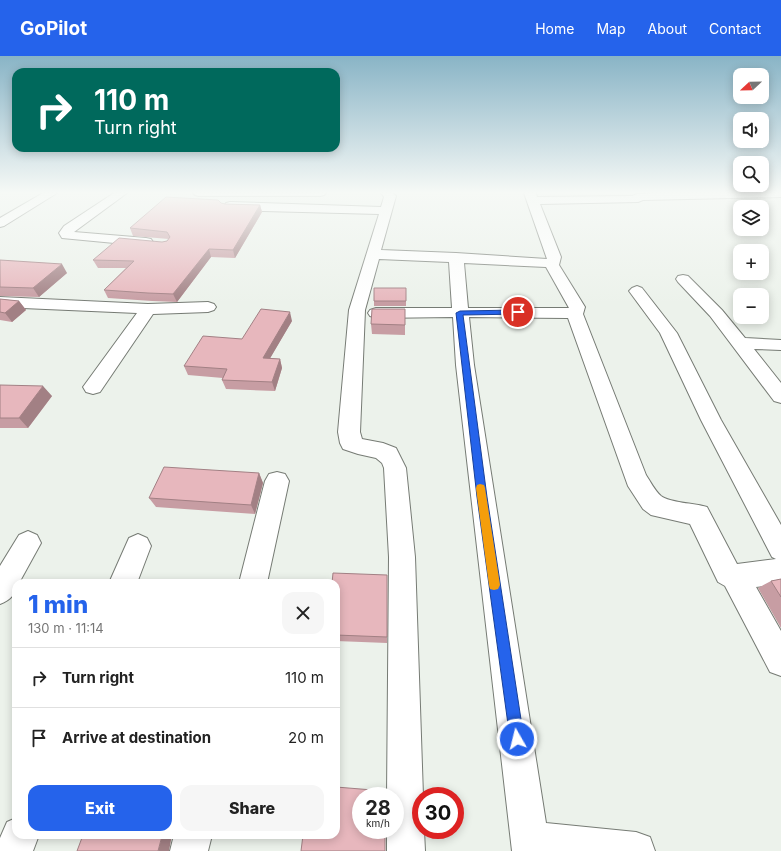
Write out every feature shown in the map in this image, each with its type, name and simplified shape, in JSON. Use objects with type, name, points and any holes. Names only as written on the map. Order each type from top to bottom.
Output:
[{"type":"street","points":[[68,230],[66,233],[67,235],[158,243]]},
{"type":"street","points":[[378,230],[357,313],[349,438],[351,443],[356,446],[389,453],[393,459],[395,468],[402,556],[406,851]]},
{"type":"street","points":[[544,230],[554,257],[552,265],[577,308],[575,314],[636,479],[651,502],[660,508],[698,515],[728,573],[735,577],[781,661]]},
{"type":"street","points":[[372,254],[538,262],[552,265]]},
{"type":"street","points":[[456,257],[465,365],[482,504],[511,699],[530,846],[636,851]]},
{"type":"street","points":[[683,279],[716,313],[781,396]]},
{"type":"street","points":[[637,290],[668,333],[711,420],[781,549]]},
{"type":"street","points":[[0,302],[148,309],[208,308]]},
{"type":"street","points":[[93,387],[148,309]]},
{"type":"street","points":[[357,313],[564,312],[575,314]]},
{"type":"street","points":[[739,343],[781,345]]},
{"type":"street","points":[[254,579],[277,481]]},
{"type":"street","points":[[0,591],[28,543]]},
{"type":"street","points":[[125,579],[138,546]]},
{"type":"street","points":[[735,577],[781,571]]},
{"type":"street","points":[[14,851],[18,839]]},
{"type":"street","points":[[189,851],[192,839]]},
{"type":"building","points":[[149,230],[245,230],[233,250],[209,249],[173,294],[104,290],[134,261],[93,260],[119,238],[162,242],[167,241],[170,237],[167,232]]},
{"type":"building","points":[[0,260],[62,264],[33,288],[0,287]]},
{"type":"building","points":[[374,288],[406,288],[406,301],[374,301]]},
{"type":"building","points":[[0,299],[19,301],[5,313],[0,312]]},
{"type":"building","points":[[261,309],[290,312],[263,358],[280,359],[272,382],[222,380],[227,369],[184,366],[203,336],[242,339]]},
{"type":"building","points":[[372,309],[405,309],[405,325],[371,324]]},
{"type":"building","points":[[0,385],[43,386],[19,418],[0,418]]},
{"type":"building","points":[[164,467],[259,473],[251,505],[149,498]]},
{"type":"building","points":[[333,573],[387,575],[387,637],[340,635],[340,579],[332,579]]},
{"type":"building","points":[[781,579],[781,597],[771,581]]},
{"type":"building","points":[[340,787],[352,788],[352,839],[385,839],[385,851],[301,851],[302,839],[340,839]]},
{"type":"building","points":[[82,839],[161,839],[158,851],[77,851]]},
{"type":"slow traffic","points":[[480,488],[494,585]]},
{"type":"route","points":[[517,739],[488,545],[465,365],[460,313],[518,312]]}]
